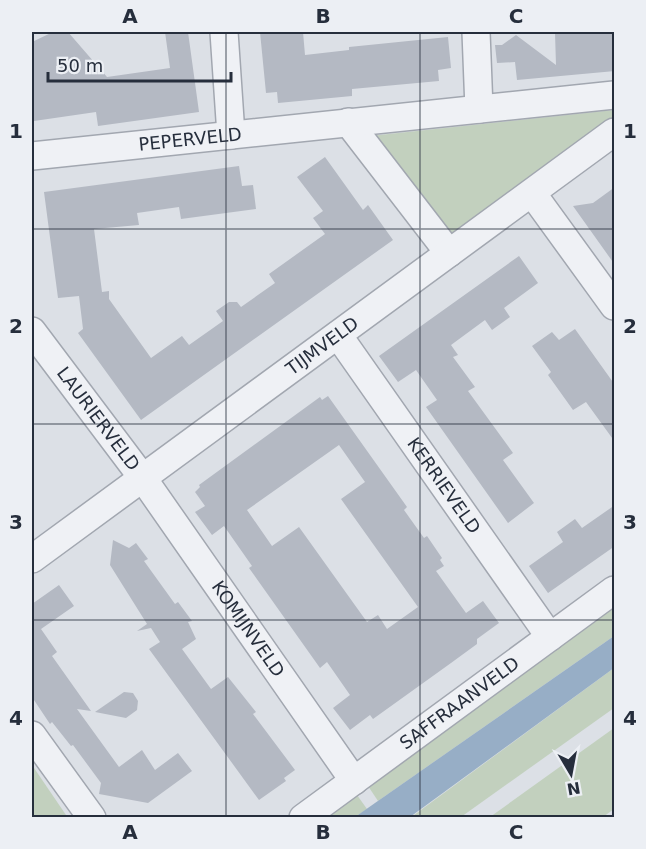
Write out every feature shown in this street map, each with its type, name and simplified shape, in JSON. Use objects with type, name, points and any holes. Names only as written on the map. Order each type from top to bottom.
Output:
[{"type":"street","points":[[224,32],[231,135]]},
{"type":"street","points":[[476,32],[479,109]]},
{"type":"street","name":"PEPERVELD","points":[[32,156],[615,95]]},
{"type":"street","points":[[348,122],[449,253]]},
{"type":"street","name":"TIJMVELD","points":[[32,559],[615,132]]},
{"type":"street","points":[[532,193],[615,306]]},
{"type":"street","name":"LAURIERVELD","points":[[32,331],[142,477]]},
{"type":"street","name":"KERRIEVELD","points":[[338,335],[550,637]]},
{"type":"street","name":"KOMIJNVELD","points":[[142,477],[354,780]]},
{"type":"street","name":"SAFFRAANVELD","points":[[303,818],[615,590]]},
{"type":"street","points":[[32,735],[92,818]]},
{"type":"green space","points":[[614,110],[614,133],[458,244],[370,136]]},
{"type":"green space","points":[[614,602],[614,636],[378,801],[364,780]]},
{"type":"green space","points":[[614,668],[614,708],[461,817],[410,818]]},
{"type":"green space","points":[[614,728],[614,809],[603,817],[490,817]]},
{"type":"green space","points":[[32,765],[66,815],[67,817],[32,817]]},
{"type":"green space","points":[[352,788],[367,809],[355,817],[311,818]]},
{"type":"water","points":[[614,636],[614,668],[410,817],[355,817]]},
{"type":"building","points":[[53,32],[68,32],[107,77],[170,68],[165,32],[188,32],[199,112],[98,126],[96,112],[34,121],[32,42]]},
{"type":"building","points":[[260,32],[303,32],[305,55],[349,50],[349,47],[448,37],[451,68],[438,70],[439,81],[352,89],[352,96],[278,103],[277,92],[266,93]]},
{"type":"building","points":[[615,32],[615,71],[517,80],[515,62],[497,63],[495,45],[502,45],[516,35],[556,65],[555,33]]},
{"type":"building","points":[[325,157],[363,210],[368,205],[393,240],[141,420],[78,333],[83,329],[79,296],[58,298],[44,192],[239,166],[242,186],[253,185],[256,209],[181,219],[179,207],[137,213],[139,225],[94,229],[102,292],[109,291],[109,299],[151,358],[182,336],[189,345],[223,321],[216,311],[229,302],[237,302],[241,307],[275,283],[269,274],[325,234],[313,218],[323,211],[297,177]]},
{"type":"building","points":[[615,187],[615,265],[573,206],[593,203]]},
{"type":"building","points":[[519,256],[538,283],[504,308],[510,317],[492,330],[485,320],[451,345],[458,355],[453,357],[475,387],[468,391],[513,453],[503,460],[534,503],[508,523],[426,407],[437,400],[416,370],[398,382],[379,356]]},
{"type":"building","points":[[575,329],[615,385],[615,442],[586,402],[573,410],[548,375],[551,372],[532,346],[552,332],[559,340]]},
{"type":"building","points":[[328,396],[407,507],[404,510],[424,538],[427,536],[442,558],[440,560],[444,566],[436,571],[466,613],[483,601],[499,623],[477,639],[477,644],[451,663],[373,719],[370,715],[350,730],[333,708],[350,695],[327,662],[320,668],[249,568],[252,566],[224,526],[212,535],[195,512],[205,506],[195,492],[200,487],[199,485],[320,397],[322,400]],"holes":[[[339,445],[365,482],[341,499],[418,607],[387,629],[378,615],[367,622],[299,527],[272,546],[247,510]]]},
{"type":"building","points":[[615,505],[615,546],[548,593],[529,566],[563,542],[557,532],[575,519],[582,528]]},
{"type":"building","points":[[113,540],[129,548],[136,543],[148,559],[144,561],[175,604],[178,602],[192,621],[188,622],[196,639],[182,649],[211,689],[228,677],[256,712],[253,714],[295,770],[284,778],[286,781],[259,800],[149,649],[160,642],[151,628],[137,631],[147,624],[110,565]]},
{"type":"building","points":[[59,585],[74,606],[41,629],[57,652],[52,656],[91,711],[77,709],[119,767],[142,750],[155,770],[178,753],[192,771],[148,803],[99,794],[101,783],[73,745],[71,746],[52,722],[50,724],[32,697],[32,604]]},
{"type":"building","points":[[124,692],[133,693],[138,701],[137,710],[126,718],[95,712]]}]
